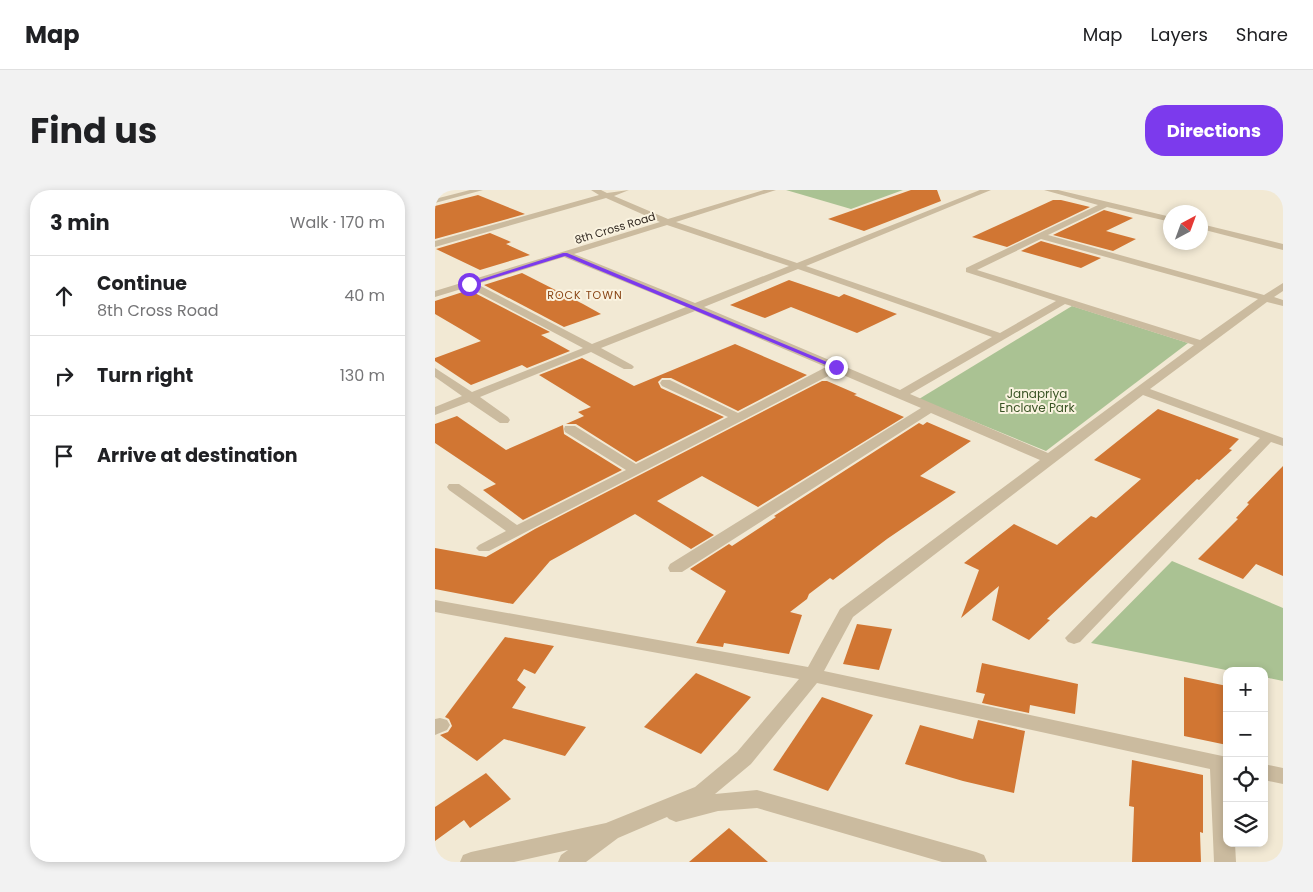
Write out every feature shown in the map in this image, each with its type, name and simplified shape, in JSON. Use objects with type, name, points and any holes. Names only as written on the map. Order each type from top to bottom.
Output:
[{"type":"street","points":[[435,201],[479,190]]},
{"type":"street","points":[[595,190],[669,223],[1001,337]]},
{"type":"street","points":[[435,244],[625,190]]},
{"type":"street","name":"8th Cross Road","points":[[435,294],[772,190]]},
{"type":"street","points":[[435,411],[693,306],[987,190]]},
{"type":"street","points":[[1048,190],[1163,218]]},
{"type":"street","points":[[1106,204],[969,270],[1202,344]]},
{"type":"street","points":[[1208,229],[1283,247]]},
{"type":"street","points":[[1039,236],[1283,303]]},
{"type":"street","points":[[565,254],[693,306],[1050,459]]},
{"type":"street","points":[[469,284],[628,367]]},
{"type":"street","points":[[569,862],[610,831],[702,793],[744,758],[813,675],[846,613],[1202,344],[1283,286]]},
{"type":"street","points":[[899,395],[1065,300]]},
{"type":"street","points":[[484,548],[836,367]]},
{"type":"street","points":[[435,372],[504,420]]},
{"type":"street","points":[[665,383],[737,417]]},
{"type":"street","points":[[1074,638],[1276,439],[1141,390]]},
{"type":"street","points":[[676,568],[930,408]]},
{"type":"street","points":[[570,429],[636,470]]},
{"type":"street","points":[[454,487],[517,531]]},
{"type":"street","points":[[435,606],[813,675],[1223,764]]},
{"type":"street","points":[[1268,773],[1283,776]]},
{"type":"street","points":[[471,862],[610,831],[718,802],[757,799],[974,862]]},
{"type":"street","points":[[1224,802],[1225,862]]},
{"type":"green space","points":[[786,190],[903,190],[851,209]]},
{"type":"green space","name":"Janapriya Enclave Park","points":[[1072,306],[1188,343],[1046,451],[919,399]]},
{"type":"green space","points":[[1172,561],[1283,608],[1283,681],[1268,678],[1268,667],[1223,667],[1223,669],[1091,643]]},
{"type":"building","points":[[911,190],[937,190],[941,201],[864,231],[828,219]]},
{"type":"building","points":[[478,195],[525,214],[435,239],[435,206]]},
{"type":"building","points":[[1053,200],[1090,207],[1007,247],[972,237]]},
{"type":"building","points":[[1104,210],[1133,218],[1106,231],[1136,239],[1113,251],[1053,235]]},
{"type":"building","points":[[490,233],[511,242],[506,244],[530,255],[480,270],[436,249]]},
{"type":"building","points":[[1041,241],[1101,258],[1081,268],[1021,251]]},
{"type":"building","points":[[522,273],[601,314],[564,327],[484,285]]},
{"type":"building","points":[[789,280],[839,297],[844,294],[897,314],[857,333],[791,307],[765,318],[730,305]]},
{"type":"building","points":[[469,290],[550,332],[541,335],[570,351],[527,368],[522,365],[471,385],[435,361],[435,358],[481,341],[435,314],[435,301]]},
{"type":"building","points":[[735,344],[807,375],[738,411],[671,378],[662,378],[658,382],[661,388],[724,417],[636,462],[576,424],[566,424],[584,416],[578,412],[591,407],[539,375],[582,358],[634,386]]},
{"type":"building","points":[[822,381],[827,381],[857,394],[854,395],[904,417],[758,507],[702,476],[657,501],[714,535],[691,549],[635,514],[550,561],[513,604],[435,589],[435,548],[486,557],[535,529]]},
{"type":"building","points":[[1158,409],[1239,439],[1229,449],[1232,450],[1199,480],[1197,479],[1047,619],[1050,620],[1029,640],[992,620],[999,586],[961,618],[979,570],[964,563],[1014,524],[1057,545],[1091,516],[1096,518],[1141,479],[1094,460]]},
{"type":"building","points":[[457,416],[506,450],[563,425],[564,434],[622,470],[523,520],[483,490],[496,484],[435,443],[435,424]]},
{"type":"building","points":[[927,422],[971,441],[920,476],[956,492],[887,539],[833,580],[830,578],[790,612],[802,615],[789,654],[724,643],[723,647],[696,643],[726,591],[690,569],[729,544],[732,546],[776,517],[774,516],[919,423],[923,425]]},
{"type":"building","points":[[1283,466],[1283,576],[1256,564],[1243,579],[1198,559],[1238,519],[1236,518],[1249,504],[1247,503]]},
{"type":"building","points":[[857,624],[892,629],[879,670],[843,664]]},
{"type":"building","points":[[505,637],[554,646],[535,674],[524,669],[517,680],[526,687],[512,708],[586,727],[565,756],[504,739],[477,761],[440,735],[448,732],[452,726],[449,719],[445,717]]},
{"type":"building","points":[[982,663],[1078,684],[1075,714],[1030,705],[1029,713],[982,703],[985,694],[976,692]]},
{"type":"building","points":[[696,673],[751,697],[701,754],[644,727]]},
{"type":"building","points":[[1184,677],[1223,685],[1223,744],[1184,736]]},
{"type":"building","points":[[822,697],[873,715],[828,791],[773,770]]},
{"type":"building","points":[[978,720],[1025,731],[1014,793],[963,781],[905,764],[920,725],[973,739]]},
{"type":"building","points":[[1132,760],[1203,775],[1203,833],[1200,832],[1201,862],[1132,862],[1134,807],[1129,806]]},
{"type":"building","points":[[486,773],[511,799],[470,828],[464,820],[435,841],[435,807]]},
{"type":"building","points":[[729,828],[768,862],[689,862]]},
{"type":"district","name":"ROCK TOWN","points":[[585,295]]},
{"type":"route","points":[[469,284],[565,254],[836,367]]}]
